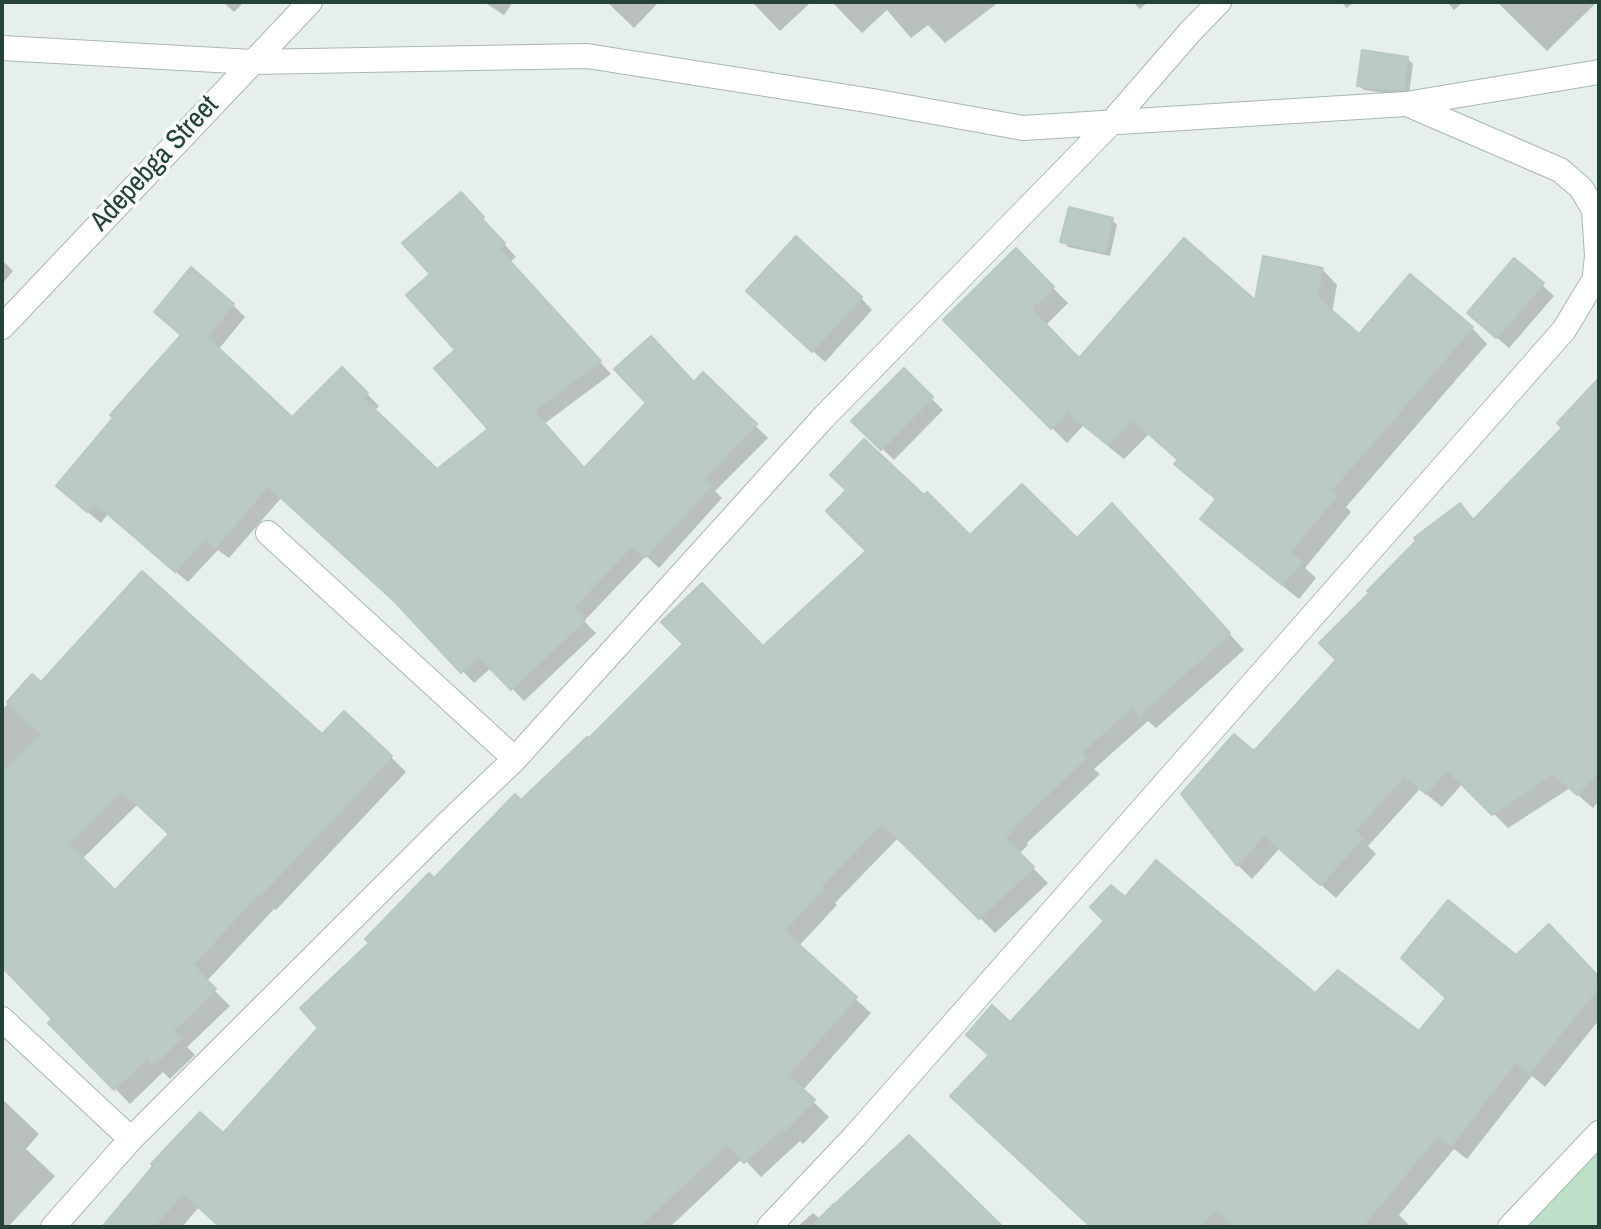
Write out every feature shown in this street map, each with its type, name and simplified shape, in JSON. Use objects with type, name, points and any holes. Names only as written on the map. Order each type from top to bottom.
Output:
[{"type":"street","name":"Adepebga Street","points":[[2,327],[310,2]]},
{"type":"street","points":[[53,1227],[131,1139],[515,759],[822,419],[1111,123],[1219,2]]},
{"type":"street","points":[[2,48],[252,62],[587,56],[1023,128],[1406,104],[1599,72]]},
{"type":"street","points":[[769,1227],[855,1136],[1564,330],[1597,274],[1594,210],[1581,188],[1560,170],[1406,104]]},
{"type":"street","points":[[268,533],[515,759]]},
{"type":"street","points":[[2,1019],[131,1139]]},
{"type":"street","points":[[1510,1227],[1599,1133]]},
{"type":"green space","points":[[1599,1138],[1599,1227],[1515,1227]]},
{"type":"building","points":[[1362,50],[1408,57],[1404,89],[1357,86]]},
{"type":"building","points":[[461,192],[505,243],[499,249],[601,361],[534,411],[584,468],[646,403],[614,369],[651,336],[694,382],[703,372],[757,424],[704,478],[712,485],[645,557],[632,546],[574,607],[585,620],[511,690],[478,656],[461,673],[394,601],[268,486],[215,548],[205,539],[175,572],[95,503],[87,512],[56,486],[113,418],[110,415],[181,335],[154,312],[191,267],[234,304],[207,337],[292,417],[342,367],[368,393],[363,398],[437,469],[488,429],[434,368],[455,350],[406,295],[430,274],[402,243]]},
{"type":"building","points":[[1069,207],[1113,218],[1105,252],[1060,242]]},
{"type":"building","points":[[796,236],[862,297],[812,352],[746,291]]},
{"type":"building","points":[[1184,238],[1255,300],[1263,256],[1323,268],[1317,297],[1359,334],[1410,274],[1473,327],[1331,491],[1337,496],[1290,552],[1302,562],[1282,585],[1200,519],[1216,499],[1174,464],[1178,460],[1133,420],[1108,445],[1067,412],[1051,429],[943,320],[1016,248],[1054,287],[1031,309],[1079,358]]},
{"type":"building","points":[[1514,258],[1544,283],[1496,338],[1467,313]]},
{"type":"building","points":[[904,368],[933,397],[881,450],[851,421]]},
{"type":"building","points":[[1599,378],[1599,771],[1577,795],[1553,774],[1492,815],[1447,770],[1426,794],[1404,776],[1355,830],[1363,838],[1320,885],[1264,835],[1237,866],[1181,794],[1234,734],[1254,751],[1336,660],[1319,643],[1369,593],[1367,591],[1416,541],[1414,538],[1460,503],[1473,520],[1562,428],[1557,423]]},
{"type":"building","points":[[864,439],[924,495],[927,492],[970,535],[1022,484],[1077,538],[1112,503],[1230,633],[1139,715],[1132,707],[1081,753],[1086,758],[1014,827],[1005,838],[1034,867],[979,919],[882,823],[821,887],[823,889],[784,931],[857,997],[788,1075],[815,1100],[786,1130],[783,1127],[744,1163],[727,1144],[639,1227],[220,1227],[183,1193],[154,1227],[102,1227],[153,1166],[151,1164],[200,1112],[223,1133],[318,1028],[300,1008],[369,943],[365,939],[429,873],[434,878],[515,794],[521,800],[589,738],[683,644],[661,622],[702,583],[763,646],[866,551],[826,511],[846,490],[830,475]]},
{"type":"building","points":[[142,571],[322,734],[344,711],[392,756],[193,965],[216,989],[173,1031],[181,1039],[154,1065],[147,1058],[114,1090],[48,1023],[52,1019],[2,967],[2,774],[42,735],[7,702],[32,674],[41,682]],"holes":[[[122,791],[169,834],[115,890],[68,843]]]},
{"type":"building","points":[[1156,860],[1315,993],[1338,970],[1419,1031],[1446,998],[1401,958],[1448,900],[1516,955],[1549,924],[1599,977],[1599,987],[1529,1073],[1516,1062],[1451,1146],[1438,1135],[1362,1227],[1234,1227],[1216,1209],[1199,1227],[1091,1227],[950,1096],[989,1055],[966,1035],[992,1005],[1010,1022],[1104,921],[1090,907],[1111,885],[1125,897]]},
{"type":"building","points":[[909,1135],[1003,1227],[810,1227]]}]
